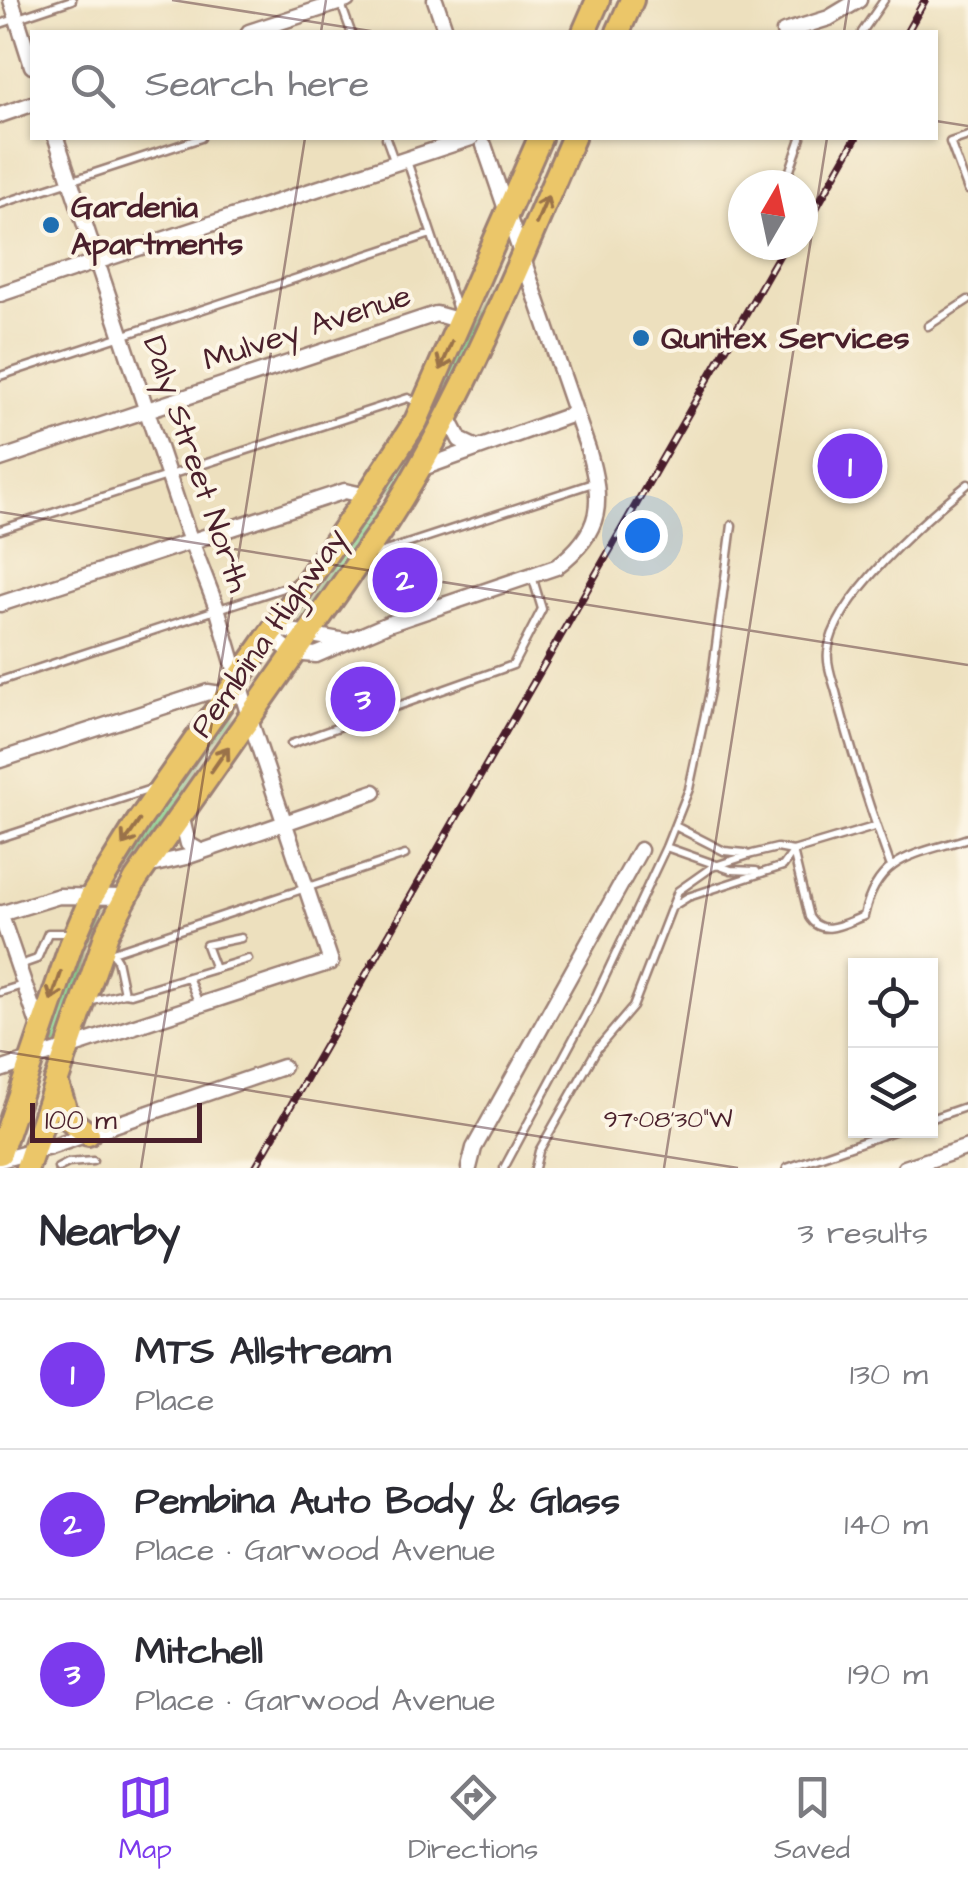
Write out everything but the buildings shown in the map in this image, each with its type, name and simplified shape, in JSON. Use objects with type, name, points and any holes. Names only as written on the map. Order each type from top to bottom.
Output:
[{"type":"main road","points":[[585,30],[598,0]]},
{"type":"main road","points":[[620,30],[632,0]]},
{"type":"main road","name":"Pembina Highway","points":[[0,1157],[47,1049],[76,933],[92,896],[119,850],[367,496],[424,406],[539,140]]},
{"type":"main road","name":"Pembina Highway","points":[[47,1049],[83,1003],[126,897],[145,866],[414,478],[521,274],[572,140]]},
{"type":"main road","points":[[367,496],[382,498],[414,478]]},
{"type":"main road","name":"Pembina Highway","points":[[30,1160],[56,1080],[47,1049]]},
{"type":"main road","points":[[56,1080],[68,1118],[88,1134]]},
{"type":"street","points":[[10,0],[30,60]]},
{"type":"street","points":[[435,0],[445,30]]},
{"type":"street","points":[[814,28],[860,0]]},
{"type":"street","points":[[255,30],[342,1]]},
{"type":"street","points":[[0,114],[30,105]]},
{"type":"street","name":"Daly Street North","points":[[57,140],[168,475],[218,611],[233,687],[249,718],[331,962],[200,1005]]},
{"type":"street","points":[[0,294],[400,161],[479,140],[508,213],[521,274],[576,413],[598,490],[596,517],[570,556],[556,567],[316,654],[272,632]]},
{"type":"street","points":[[482,271],[521,274]]},
{"type":"street","name":"Mulvey Avenue","points":[[0,459],[436,314],[461,321]]},
{"type":"street","points":[[414,478],[478,448],[576,413]]},
{"type":"street","points":[[448,419],[460,440],[478,448]]},
{"type":"street","points":[[0,604],[346,491],[367,496]]},
{"type":"street","points":[[272,632],[300,644],[346,641]]},
{"type":"street","points":[[0,760],[233,687]]},
{"type":"street","points":[[145,866],[168,863],[374,792]]},
{"type":"street","points":[[180,815],[188,844],[200,851]]},
{"type":"street","points":[[469,1168],[474,1148],[640,850]]},
{"type":"street","points":[[47,1049],[0,913],[59,896],[126,897]]},
{"type":"street","points":[[0,1070],[47,1049],[200,1005]]},
{"type":"street","points":[[0,1157],[30,1160],[88,1134],[283,1067]]},
{"type":"street","points":[[908,1168],[968,1147]]},
{"type":"lane","points":[[0,24],[72,0]]},
{"type":"lane","points":[[863,30],[884,0]]},
{"type":"lane","points":[[342,1],[349,30]]},
{"type":"lane","points":[[968,136],[950,142],[968,190]]},
{"type":"lane","points":[[0,204],[194,140]]},
{"type":"lane","points":[[387,140],[431,234],[461,321]]},
{"type":"lane","points":[[789,170],[800,140]]},
{"type":"lane","points":[[0,376],[431,234]]},
{"type":"lane","points":[[928,326],[968,300]]},
{"type":"lane","points":[[0,530],[408,398],[424,406]]},
{"type":"lane","points":[[890,864],[851,750],[827,654],[835,624],[899,546],[968,484]]},
{"type":"lane","points":[[361,559],[598,490]]},
{"type":"lane","points":[[504,1168],[594,1000],[689,790],[710,691],[732,525]]},
{"type":"lane","points":[[291,744],[513,665],[542,609],[532,575]]},
{"type":"lane","points":[[0,681],[309,579]]},
{"type":"lane","points":[[0,838],[164,786]]},
{"type":"lane","points":[[675,826],[724,851],[752,854]]},
{"type":"lane","points":[[535,1168],[539,1151],[597,1049],[633,1007],[678,890],[717,866],[752,854],[776,848],[793,851],[876,826]]},
{"type":"lane","points":[[793,851],[809,917],[814,926],[824,930],[864,916],[872,886],[890,864],[966,839],[968,850]]},
{"type":"lane","points":[[666,847],[717,866],[763,872]]},
{"type":"lane","points":[[672,907],[688,896],[784,866],[793,851]]},
{"type":"lane","points":[[106,954],[405,855]]},
{"type":"lane","points":[[18,966],[37,958],[48,933],[76,933]]},
{"type":"lane","points":[[215,969],[206,946],[240,938]]},
{"type":"lane","points":[[106,954],[117,960],[124,993]]},
{"type":"lane","points":[[83,1003],[132,994],[248,958]]},
{"type":"lane","points":[[188,977],[200,1005]]},
{"type":"lane","points":[[0,992],[24,984]]},
{"type":"lane","points":[[938,1116],[968,1106]]},
{"type":"lane","points":[[787,1168],[875,1138]]},
{"type":"lane","points":[[58,1168],[93,1160]]},
{"type":"green space","points":[[498,280],[486,321],[402,487],[378,491],[483,285]]},
{"type":"green space","points":[[370,503],[389,504],[304,626],[291,624]]},
{"type":"green space","points":[[234,696],[236,715],[206,755],[182,800],[121,885],[101,892]]},
{"type":"green space","points":[[94,903],[113,903],[66,1033],[53,1046],[48,1032]]},
{"type":"railway","points":[[908,30],[925,0]]},
{"type":"railway","points":[[818,205],[855,140]]},
{"type":"railway","points":[[255,1168],[776,260]]},
{"type":"place","name":"Gardenia Apartments","points":[[51,225]]},
{"type":"place","name":"Qunitex Services","points":[[641,338]]},
{"type":"place","name":"MTS Allstream","points":[[850,466]]},
{"type":"place","name":"Pembina Auto Body & Glass","points":[[405,580]]},
{"type":"place","name":"Mitchell","points":[[363,699]]}]
